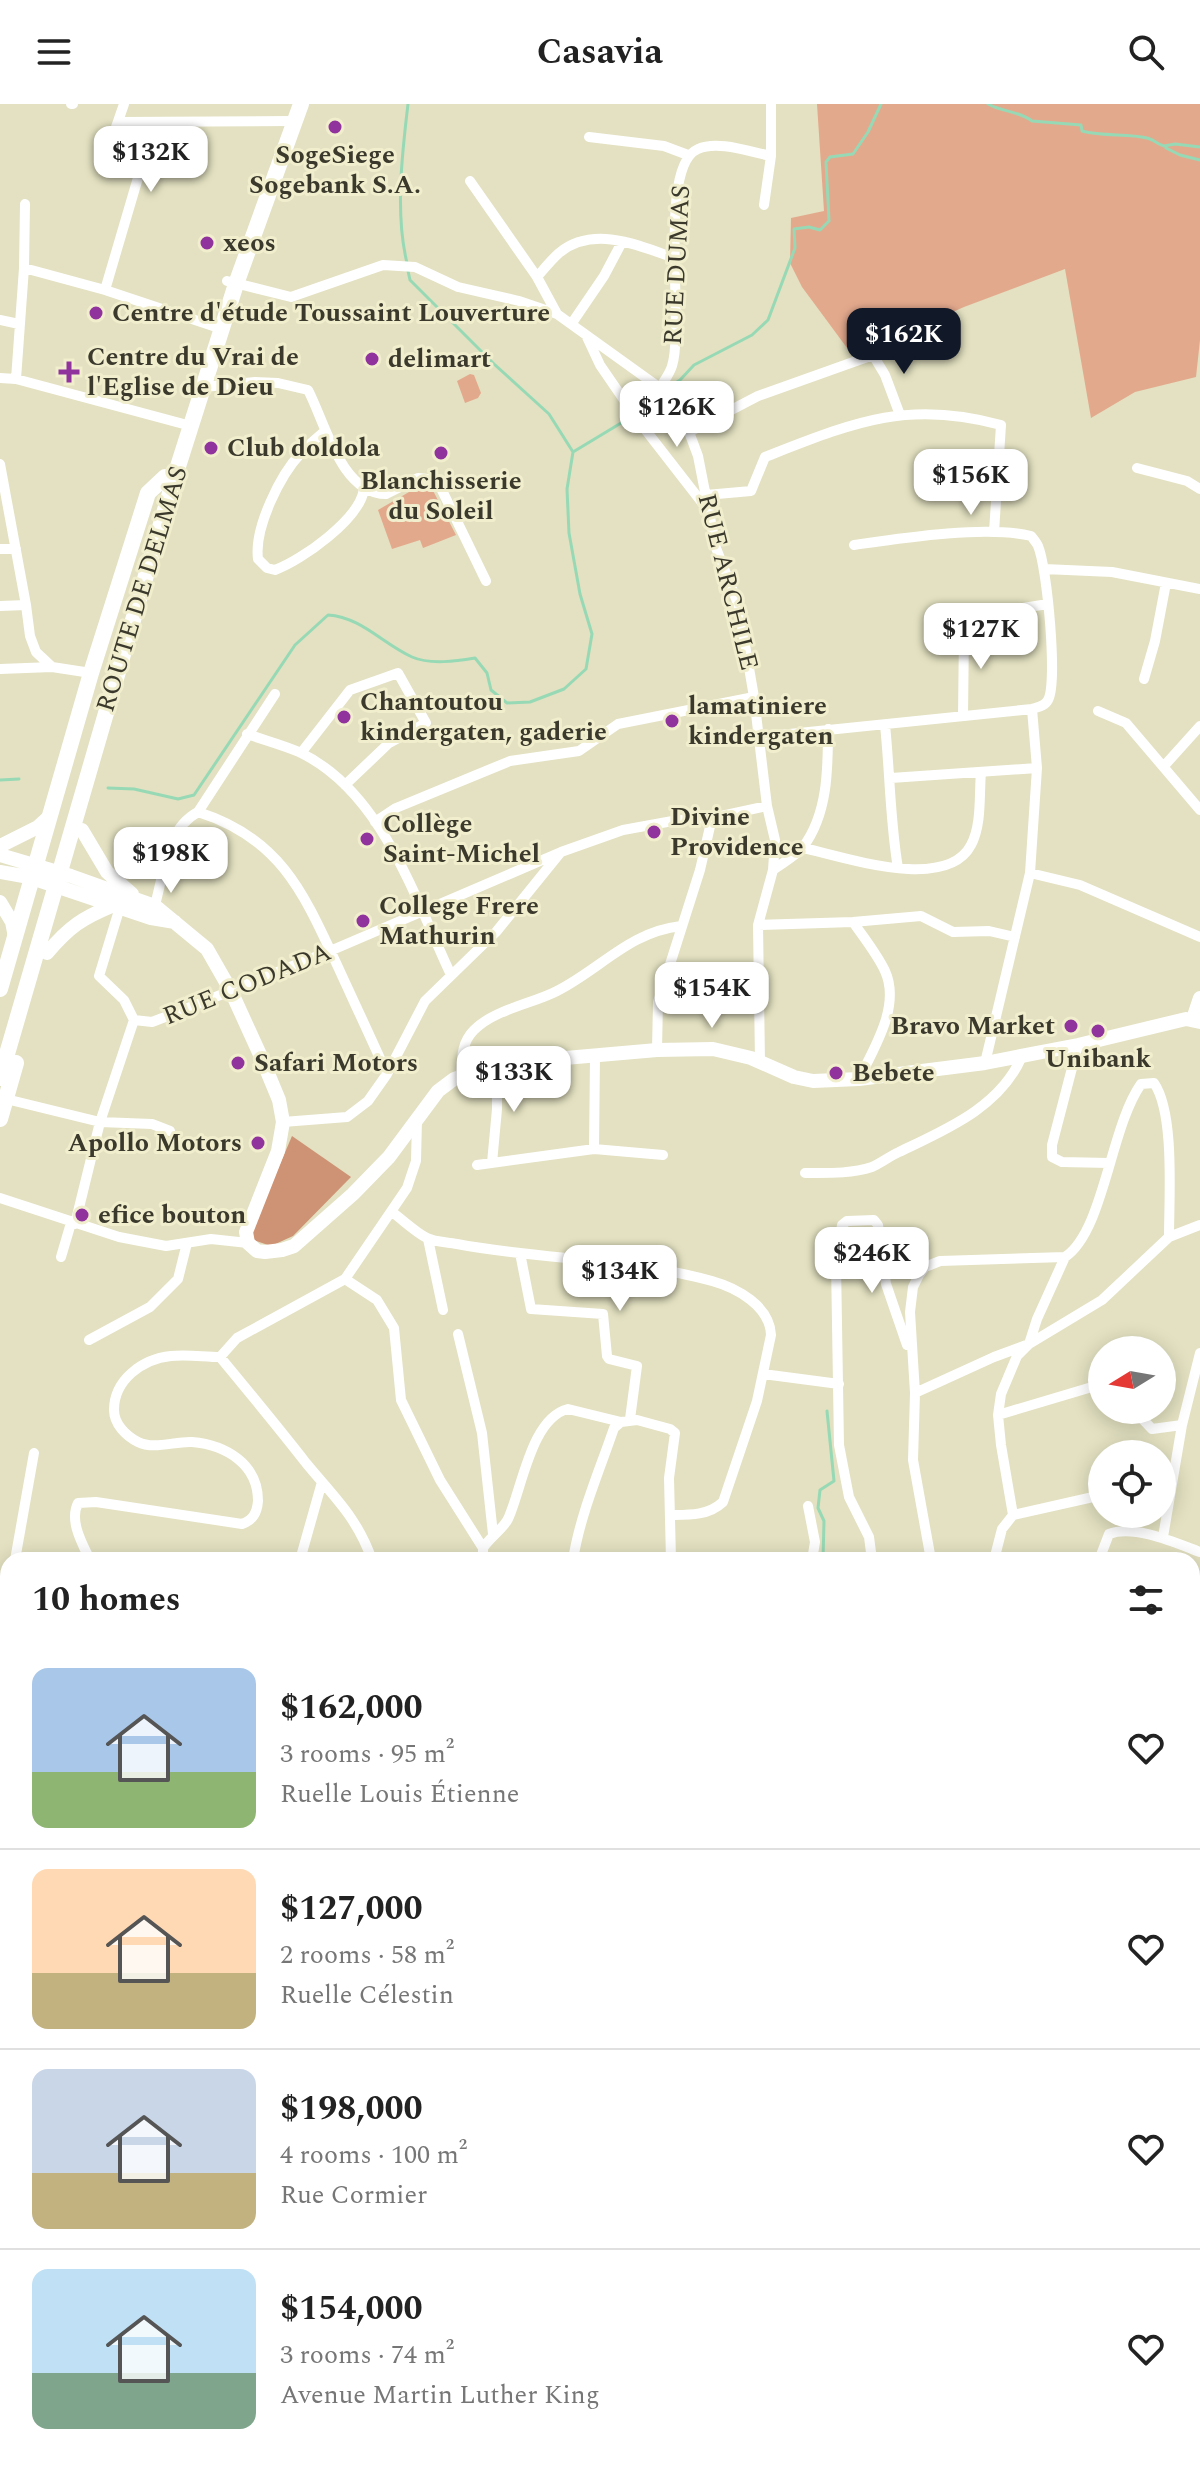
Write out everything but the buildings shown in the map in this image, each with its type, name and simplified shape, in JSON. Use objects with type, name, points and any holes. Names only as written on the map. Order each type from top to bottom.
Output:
[{"type":"main road","name":"ROUTE DE DELMAS","points":[[289,121],[290,104]]},
{"type":"main road","name":"ROUTE DE DELMAS","points":[[0,1046],[104,675],[232,282],[289,121],[301,104]]},
{"type":"main road","points":[[0,989],[32,869],[104,675],[148,493],[170,478],[177,502],[0,1119]]},
{"type":"main road","name":"ROUTE DE DELMAS","points":[[0,1078],[104,675]]},
{"type":"main road","points":[[0,846],[38,827],[51,815]]},
{"type":"main road","points":[[82,830],[107,872],[147,906],[176,922],[207,949],[231,991],[279,1100],[283,1122],[278,1151],[246,1232],[248,1243],[257,1251],[294,1246],[380,1167],[438,1091],[461,1076],[497,1064],[657,1050],[713,1049],[813,1081],[859,1079],[985,1063],[1196,1021],[1200,998]]},
{"type":"main road","points":[[0,855],[117,906]]},
{"type":"main road","points":[[0,872],[32,869]]},
{"type":"main road","points":[[68,885],[147,906]]},
{"type":"main road","points":[[0,902],[12,922],[15,937]]},
{"type":"main road","points":[[47,953],[82,918],[117,906],[147,906]]},
{"type":"street","points":[[105,290],[140,171],[136,165],[107,158],[124,104]]},
{"type":"street","points":[[764,205],[771,156],[771,104]]},
{"type":"street","points":[[118,122],[289,121]]},
{"type":"street","points":[[589,137],[664,146],[688,155]]},
{"type":"street","name":"RUE DUMAS","points":[[663,391],[672,366],[676,333],[674,258],[677,189],[688,155],[700,148],[720,147],[771,156]]},
{"type":"street","points":[[470,181],[537,277],[557,314]]},
{"type":"street","points":[[16,379],[25,204]]},
{"type":"street","points":[[537,277],[560,253],[579,242],[597,238],[622,242],[674,258]]},
{"type":"street","points":[[572,323],[604,276],[622,242]]},
{"type":"street","name":"RUE ARCHILE","points":[[232,282],[291,297],[383,265],[415,267],[458,287],[519,301],[557,314],[663,391],[689,432],[698,456],[716,548],[738,604],[760,737],[767,806],[775,840],[773,870],[765,890],[758,925],[760,1062]]},
{"type":"street","points":[[24,268],[105,290],[218,328]]},
{"type":"street","points":[[0,320],[19,324]]},
{"type":"street","points":[[585,333],[600,365],[634,416],[707,509]]},
{"type":"street","points":[[689,432],[758,396],[873,355],[885,375],[900,415]]},
{"type":"street","points":[[0,378],[16,379],[186,425]]},
{"type":"street","points":[[198,388],[255,382],[278,383],[308,390],[325,431],[355,481],[364,489],[386,494],[425,476],[437,480],[486,581]]},
{"type":"street","points":[[706,495],[751,491],[765,457],[862,420],[900,415],[967,416],[1001,425],[994,532]]},
{"type":"street","points":[[325,431],[301,452],[282,477],[262,529],[258,559],[267,568],[275,570],[294,561],[334,531],[359,506],[364,489]]},
{"type":"street","points":[[0,464],[30,636],[36,652],[52,667]]},
{"type":"street","points":[[1137,468],[1187,481],[1200,489]]},
{"type":"street","points":[[760,737],[1032,709],[1048,700],[1052,676],[1048,604],[1038,545],[1031,536],[1014,531],[994,532],[899,538],[854,545]]},
{"type":"street","points":[[0,549],[16,549]]},
{"type":"street","points":[[1044,569],[1112,572],[1200,589]]},
{"type":"street","points":[[1144,679],[1166,583]]},
{"type":"street","points":[[963,716],[964,631],[967,619],[1048,604]]},
{"type":"street","points":[[0,606],[26,605]]},
{"type":"street","points":[[0,669],[52,667],[104,675]]},
{"type":"street","points":[[301,753],[350,690],[398,673],[426,723],[389,743],[345,785]]},
{"type":"street","points":[[147,906],[175,834],[182,823],[198,812],[275,694]]},
{"type":"street","points":[[375,822],[396,808],[510,761],[579,751],[618,724],[754,697]]},
{"type":"street","points":[[985,1063],[1030,873],[1037,768],[1032,709]]},
{"type":"street","points":[[1098,711],[1126,723],[1200,810]]},
{"type":"street","points":[[885,725],[891,778],[892,829],[898,868]]},
{"type":"street","points":[[1164,766],[1200,726]]},
{"type":"street","points":[[773,870],[803,848],[816,820],[828,781],[828,729]]},
{"type":"street","points":[[247,734],[301,753],[345,785],[375,822],[398,859],[451,975]]},
{"type":"street","points":[[891,778],[1037,768]]},
{"type":"street","points":[[803,848],[898,868],[944,867],[971,847],[977,827],[981,772]]},
{"type":"street","name":"RUE CODADA","points":[[134,1020],[152,1022],[330,951],[561,852],[623,830],[678,820],[712,818],[767,806]]},
{"type":"street","points":[[198,812],[222,820],[255,840],[298,885],[317,919],[387,1074]]},
{"type":"street","points":[[657,1050],[658,1002],[700,870],[712,818]]},
{"type":"street","points":[[283,1122],[347,1117],[368,1101],[387,1074],[425,1001],[496,932],[561,852]]},
{"type":"street","points":[[1030,873],[1080,885],[1200,937]]},
{"type":"street","points":[[61,1257],[100,1122],[134,1020],[124,1000],[99,976],[117,906]]},
{"type":"street","points":[[758,925],[921,916],[953,932],[989,931],[1015,937]]},
{"type":"street","points":[[853,922],[886,973],[890,995],[888,1014],[859,1079]]},
{"type":"street","points":[[461,1076],[466,1040],[476,1027],[495,1016],[559,991],[648,932],[681,926]]},
{"type":"street","points":[[1078,1045],[1052,1145],[1052,1157],[1062,1162],[1109,1163]]},
{"type":"street","points":[[805,1173],[842,1172],[873,1166],[975,1113],[997,1093],[1022,1056]]},
{"type":"street","points":[[594,1149],[595,1057]]},
{"type":"street","points":[[492,1163],[497,1064]]},
{"type":"street","points":[[1013,1515],[998,1415],[1001,1394],[1017,1356],[1029,1344],[1065,1257],[1080,1245],[1090,1225],[1131,1097],[1141,1084],[1154,1083],[1163,1096],[1169,1157],[1169,1237]]},
{"type":"street","points":[[6,1099],[100,1122],[152,1124],[170,1131]]},
{"type":"street","points":[[87,1552],[75,1521],[74,1510],[78,1503],[96,1502],[242,1524],[254,1516],[258,1497],[253,1478],[242,1461],[227,1450],[192,1442],[140,1444],[121,1430],[113,1414],[116,1392],[129,1375],[147,1363],[170,1356],[220,1357],[237,1338],[345,1279],[407,1188],[416,1161],[417,1120]]},
{"type":"street","points":[[477,1165],[594,1149],[663,1155]]},
{"type":"street","points":[[0,1198],[119,1237],[166,1246],[211,1239],[248,1243]]},
{"type":"street","points":[[392,1212],[428,1239],[644,1267],[714,1282],[746,1297],[762,1310],[771,1326],[763,1374],[723,1502],[704,1513],[670,1515]]},
{"type":"street","points":[[871,1552],[869,1537],[846,1486],[837,1427],[836,1263],[842,1225],[852,1220],[874,1220],[878,1225],[886,1284],[911,1355]]},
{"type":"street","points":[[915,1393],[1029,1344],[1102,1300],[1169,1237],[1200,1225]]},
{"type":"street","points":[[428,1239],[443,1310]]},
{"type":"street","points":[[89,1340],[150,1307],[178,1279],[187,1243]]},
{"type":"street","points":[[520,1253],[531,1309],[603,1314],[607,1356],[637,1366],[626,1421],[614,1428],[578,1525],[574,1552]]},
{"type":"street","points":[[930,1552],[913,1460],[915,1393],[910,1312],[913,1287],[925,1267],[947,1260],[1065,1257]]},
{"type":"street","points":[[345,1279],[377,1300],[394,1328],[401,1400],[440,1480],[483,1552]]},
{"type":"street","points":[[458,1334],[482,1433],[493,1534]]},
{"type":"street","points":[[1176,1449],[1200,1353]]},
{"type":"street","points":[[220,1357],[322,1482],[342,1502],[369,1552]]},
{"type":"street","points":[[763,1374],[839,1384]]},
{"type":"street","points":[[998,1415],[1088,1388]]},
{"type":"street","points":[[483,1548],[506,1523],[534,1443],[553,1417],[568,1409],[670,1429],[675,1433],[669,1478],[671,1552]]},
{"type":"street","points":[[1147,1424],[1152,1429],[1182,1425]]},
{"type":"street","points":[[16,1552],[34,1453]]},
{"type":"street","points":[[302,1552],[322,1482]]},
{"type":"street","points":[[996,1552],[1002,1529],[1013,1515],[1088,1498]]},
{"type":"street","points":[[808,1506],[815,1542],[813,1552]]},
{"type":"street","points":[[1163,1537],[1164,1528]]},
{"type":"street","points":[[1102,1552],[1109,1534],[1118,1531],[1163,1537],[1200,1552]]},
{"type":"shaded area","points":[[817,104],[1200,104],[1200,340],[1196,377],[1135,392],[1091,418],[1065,269],[964,307],[853,356],[802,287],[790,263],[791,218],[824,211]]},
{"type":"shaded area","points":[[474,375],[481,393],[478,398],[465,403],[457,381]]},
{"type":"shaded area","points":[[428,481],[456,535],[423,548],[420,540],[392,549],[378,510]]},
{"type":"shaded area","points":[[292,1136],[351,1177],[293,1236],[271,1246],[253,1240],[252,1230]]},
{"type":"waterway","points":[[407,263],[400,204],[408,104]]},
{"type":"waterway","points":[[665,390],[694,365],[752,335],[768,320],[795,248],[794,229],[809,227],[820,230],[829,221],[826,162],[830,157],[853,154],[881,104]]},
{"type":"waterway","points":[[988,104],[1032,121],[1081,125],[1082,131],[1139,137],[1164,146],[1200,147]]},
{"type":"waterway","points":[[1166,148],[1200,160]]},
{"type":"waterway","points":[[408,271],[410,280],[549,414],[573,452]]},
{"type":"waterway","points":[[638,413],[660,395]]},
{"type":"waterway","points":[[108,788],[134,789],[178,799],[194,795],[295,645],[328,615],[351,621],[412,657],[444,662],[475,658],[487,673],[491,690],[507,703],[530,702],[564,689],[586,669],[592,634],[580,594],[569,533],[567,489],[573,452],[631,417]]},
{"type":"waterway","points":[[0,780],[19,779]]},
{"type":"waterway","points":[[823,1552],[824,1521],[818,1508],[820,1490],[834,1481],[827,1411]]},
{"type":"place","name":"SogeSiege Sogebank S.A.","points":[[335,127]]},
{"type":"place","name":"xeos","points":[[207,243]]},
{"type":"place","name":"Centre d'étude Toussaint Louverture","points":[[96,313]]},
{"type":"place","name":"delimart","points":[[372,359]]},
{"type":"place","name":"Centre du Vrai de l'Eglise de Dieu","points":[[69,372]]},
{"type":"place","name":"Club doldola","points":[[211,448]]},
{"type":"place","name":"Blanchisserie du Soleil","points":[[441,453]]},
{"type":"place","name":"Chantoutou kindergaten, gaderie","points":[[344,717]]},
{"type":"place","name":"lamatiniere kindergaten","points":[[672,721]]},
{"type":"place","name":"Divine Providence","points":[[654,832]]},
{"type":"place","name":"Collège Saint-Michel","points":[[367,839]]},
{"type":"place","name":"College Frere Mathurin","points":[[363,921]]},
{"type":"place","name":"Bravo Market","points":[[1071,1026]]},
{"type":"place","name":"Unibank","points":[[1098,1031]]},
{"type":"place","name":"Safari Motors","points":[[238,1063]]},
{"type":"place","name":"Bebete","points":[[836,1073]]},
{"type":"place","name":"Apollo Motors","points":[[258,1143]]},
{"type":"place","name":"efice bouton","points":[[82,1215]]}]
